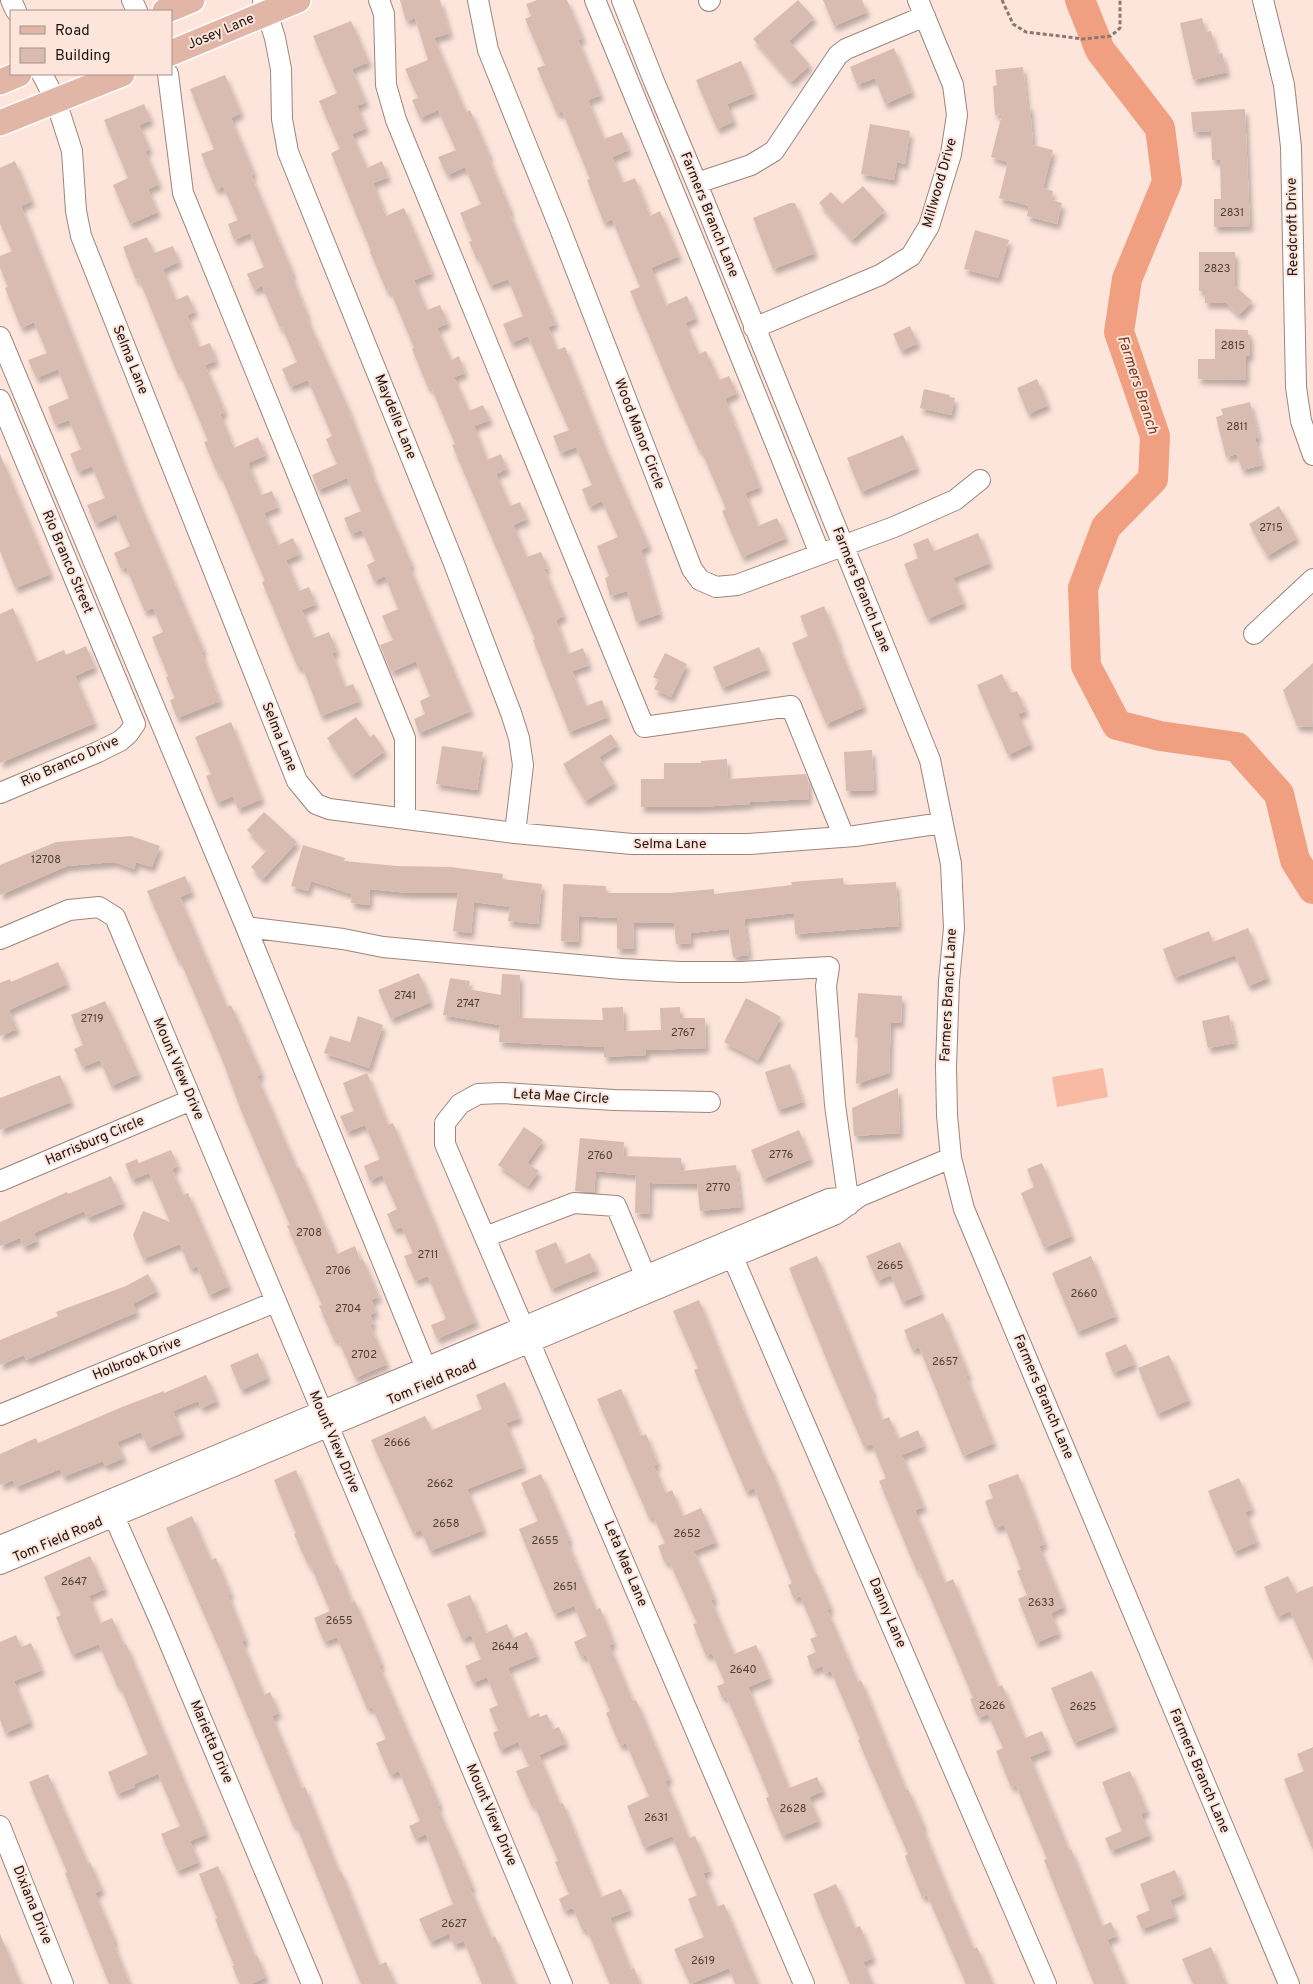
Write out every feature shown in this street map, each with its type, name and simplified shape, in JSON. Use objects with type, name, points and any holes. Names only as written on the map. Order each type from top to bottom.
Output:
[{"type":"main road","points":[[167,10],[192,0]]},
{"type":"main road","name":"Josey Lane","points":[[172,52],[265,6],[298,0]]},
{"type":"main road","points":[[0,82],[17,75]]},
{"type":"main road","points":[[0,123],[120,75]]},
{"type":"street","points":[[379,0],[384,14],[386,85],[396,120],[644,727],[791,706],[844,837]]},
{"type":"street","name":"Wood Manor Circle","points":[[478,0],[488,50],[555,216],[692,569],[700,580],[716,586],[737,585],[894,527],[956,500],[980,480]]},
{"type":"street","points":[[595,0],[820,554]]},
{"type":"street","name":"Farmers Branch Lane","points":[[622,0],[652,79],[697,183],[930,760],[951,864],[954,928],[946,1066],[947,1115],[951,1158],[964,1208],[1289,1984]]},
{"type":"street","name":"Reedcroft Drive","points":[[1263,0],[1284,85],[1292,147],[1305,395],[1301,421],[1313,455]]},
{"type":"street","name":"Maydelle Lane","points":[[265,6],[281,69],[282,119],[288,152],[453,561],[519,738],[523,765],[515,833]]},
{"type":"street","points":[[697,183],[751,164],[774,151],[838,55],[922,8]]},
{"type":"street","name":"Millwood Drive","points":[[754,328],[880,275],[912,256],[929,226],[951,154],[957,115],[953,85],[922,8]]},
{"type":"street","name":"Selma Lane","points":[[43,75],[56,101],[72,151],[76,211],[81,236],[297,781],[316,804],[329,809],[515,833],[632,844],[749,844],[844,837],[942,823]]},
{"type":"street","points":[[168,75],[183,194],[405,738],[405,819]]},
{"type":"street","points":[[0,337],[246,927],[429,1376]]},
{"type":"street","name":"Rio Branco Street","points":[[0,400],[135,724]]},
{"type":"street","points":[[1254,634],[1313,579]]},
{"type":"street","name":"Rio Branco Drive","points":[[0,793],[120,741],[135,724]]},
{"type":"street","name":"Mount View Drive","points":[[0,939],[69,910],[99,906],[115,917],[562,1984]]},
{"type":"street","points":[[246,927],[343,939],[383,947],[622,969],[680,972],[741,972],[829,967],[826,986],[835,1105],[852,1199]]},
{"type":"street","name":"Leta Mae Circle","points":[[445,1144],[445,1123],[460,1104],[478,1094],[502,1093],[614,1100],[710,1102]]},
{"type":"street","name":"Harrisburg Circle","points":[[0,1181],[191,1100]]},
{"type":"street","name":"Leta Mae Lane","points":[[445,1144],[804,1984]]},
{"type":"street","name":"Tom Field Road","points":[[0,1564],[111,1509],[730,1249],[836,1214],[852,1199],[951,1158]]},
{"type":"street","points":[[485,1237],[574,1203],[616,1206],[649,1284]]},
{"type":"street","name":"Danny Lane","points":[[730,1249],[1046,1984]]},
{"type":"street","name":"Holbrook Drive","points":[[0,1415],[275,1302]]},
{"type":"street","name":"Tom Field Road","points":[[0,1546],[111,1509]]},
{"type":"street","name":"Marietta Drive","points":[[111,1509],[162,1625],[312,1984]]},
{"type":"street","name":"Dixiana Drive","points":[[0,1826],[63,1984]]},
{"type":"path","points":[[1002,0],[1013,24],[1026,32],[1084,39],[1111,36],[1120,28],[1120,0]]},
{"type":"shaded area","points":[[1103,1068],[1108,1097],[1057,1107],[1052,1077]]},
{"type":"building","points":[[400,0],[440,0],[450,33],[434,38],[466,112],[470,110],[490,156],[488,157],[511,211],[509,212],[556,324],[548,327],[557,350],[565,347],[605,447],[649,546],[641,550],[660,614],[636,622],[627,591],[610,596],[605,578],[609,576],[597,546],[618,537],[602,501],[589,507],[582,489],[592,485],[576,447],[560,453],[553,436],[569,430],[528,336],[511,343],[503,324],[523,316],[508,279],[490,286],[469,242],[472,241],[460,213],[481,204],[465,167],[447,175],[438,157],[456,150],[438,110],[420,118],[412,100],[418,98],[405,69],[428,60],[415,18],[406,21]]},
{"type":"building","points":[[537,0],[567,0],[583,38],[578,40],[601,95],[588,100],[604,139],[622,132],[629,150],[612,157],[623,183],[635,178],[650,216],[660,211],[679,256],[651,268],[666,305],[687,296],[696,318],[685,323],[699,354],[706,351],[719,380],[729,376],[737,393],[725,399],[760,487],[745,493],[758,526],[777,518],[786,538],[742,557],[722,511],[726,509],[701,450],[699,451],[672,391],[630,291],[640,287],[612,219],[604,223],[587,180],[590,179],[562,111],[557,114],[537,68],[545,65],[525,19],[531,16],[526,4]]},
{"type":"building","points":[[798,0],[814,18],[789,41],[810,65],[791,82],[753,39]]},
{"type":"building","points":[[823,0],[862,0],[867,12],[834,26]]},
{"type":"building","points":[[1202,18],[1206,32],[1211,31],[1217,54],[1222,53],[1227,72],[1193,80],[1180,23]]},
{"type":"building","points":[[351,21],[369,62],[352,69],[366,102],[357,106],[366,128],[352,134],[367,168],[382,161],[388,177],[373,183],[386,216],[404,208],[432,273],[414,280],[427,310],[440,305],[448,323],[437,328],[451,360],[459,356],[465,373],[454,377],[469,411],[483,405],[490,420],[474,426],[487,460],[501,454],[507,469],[496,474],[510,506],[520,502],[527,519],[513,525],[527,557],[541,552],[548,568],[544,569],[564,616],[556,620],[568,654],[583,648],[589,665],[572,671],[586,706],[602,700],[608,717],[569,732],[533,640],[535,639],[452,445],[455,444],[431,387],[428,388],[390,290],[387,292],[331,153],[340,149],[319,101],[337,93],[313,36]]},
{"type":"building","points":[[894,48],[912,92],[885,104],[875,78],[857,85],[850,67]]},
{"type":"building","points":[[741,61],[754,93],[727,104],[734,121],[717,129],[696,80]]},
{"type":"building","points":[[1023,67],[1027,105],[1030,105],[1033,145],[1053,150],[1043,188],[1053,191],[1051,200],[1062,203],[1057,224],[1027,216],[1029,206],[999,198],[1008,162],[991,157],[1002,114],[995,115],[993,86],[997,85],[995,70]]},
{"type":"building","points":[[225,75],[241,113],[231,118],[254,173],[251,175],[293,273],[291,274],[308,316],[306,316],[347,405],[370,469],[412,565],[409,566],[471,711],[419,733],[414,719],[425,714],[420,701],[430,696],[416,661],[391,672],[380,645],[393,640],[382,616],[398,609],[385,576],[374,581],[367,565],[375,561],[362,530],[351,534],[344,518],[361,511],[347,478],[318,490],[312,475],[337,464],[326,439],[332,436],[308,380],[290,387],[282,369],[297,362],[262,286],[254,290],[247,274],[264,267],[250,233],[234,240],[228,224],[238,220],[223,186],[216,190],[201,154],[214,149],[190,89]]},
{"type":"building","points":[[144,104],[151,120],[139,125],[150,149],[145,151],[159,184],[148,189],[158,212],[130,224],[113,185],[128,178],[104,120]]},
{"type":"building","points":[[1245,109],[1250,226],[1214,227],[1214,199],[1221,199],[1220,160],[1212,160],[1211,131],[1193,132],[1191,112]]},
{"type":"building","points":[[870,124],[910,131],[905,164],[897,162],[894,180],[861,174]]},
{"type":"building","points":[[15,161],[32,201],[21,206],[140,504],[204,651],[201,652],[220,701],[177,718],[170,700],[175,698],[152,637],[163,632],[153,608],[145,612],[126,567],[121,569],[114,553],[130,546],[116,514],[95,524],[87,505],[105,498],[92,466],[78,472],[70,454],[81,449],[69,420],[55,425],[48,407],[69,398],[58,369],[36,378],[28,360],[47,353],[34,322],[21,328],[5,288],[8,287],[0,268],[0,256],[12,251],[0,224],[0,168]]},
{"type":"building","points":[[863,186],[885,211],[852,240],[819,203],[831,192],[842,204]]},
{"type":"building","points":[[790,203],[795,203],[815,253],[773,269],[753,218]]},
{"type":"building","points":[[975,230],[1009,240],[998,278],[964,269]]},
{"type":"building","points":[[147,237],[154,253],[173,246],[179,262],[163,269],[176,300],[188,295],[195,312],[187,315],[199,347],[210,343],[216,361],[205,365],[225,412],[220,414],[234,448],[258,437],[266,455],[248,463],[261,495],[272,491],[278,507],[264,513],[278,545],[293,538],[300,554],[286,560],[299,591],[309,587],[316,604],[302,610],[314,638],[329,632],[337,651],[332,653],[345,687],[353,684],[360,701],[321,716],[302,666],[298,668],[262,582],[265,581],[220,474],[218,475],[204,442],[208,441],[180,374],[178,375],[139,279],[136,280],[123,247]]},
{"type":"building","points":[[1199,252],[1235,252],[1235,286],[1252,301],[1239,315],[1226,303],[1205,303],[1205,291],[1199,291]]},
{"type":"building","points":[[910,326],[918,343],[901,351],[893,334]]},
{"type":"building","points":[[1215,329],[1248,330],[1248,335],[1250,335],[1250,356],[1246,356],[1246,380],[1198,379],[1198,359],[1215,359]]},
{"type":"building","points":[[1037,379],[1048,405],[1028,414],[1017,388]]},
{"type":"building","points":[[924,389],[955,398],[951,415],[920,408]]},
{"type":"building","points":[[1250,402],[1259,437],[1255,438],[1262,465],[1242,470],[1237,454],[1226,457],[1216,417],[1223,415],[1221,409]]},
{"type":"building","points":[[903,435],[917,468],[861,492],[847,458]]},
{"type":"building","points":[[0,454],[51,574],[15,588],[0,551]]},
{"type":"building","points":[[1279,506],[1297,538],[1267,556],[1249,524]]},
{"type":"building","points":[[978,533],[990,563],[953,578],[964,603],[927,619],[904,564],[918,558],[913,544],[928,538],[934,551]]},
{"type":"building","points":[[824,606],[864,707],[826,724],[792,643],[808,636],[800,616]]},
{"type":"building","points":[[13,608],[36,662],[64,650],[66,655],[86,646],[95,667],[75,676],[95,723],[0,763],[0,614]]},
{"type":"building","points":[[759,647],[768,669],[722,688],[713,667]]},
{"type":"building","points":[[665,653],[687,664],[671,697],[654,689],[659,680],[653,677]]},
{"type":"building","points":[[1313,663],[1312,727],[1297,726],[1283,690]]},
{"type":"building","points":[[1002,674],[1011,693],[1017,691],[1026,711],[1018,714],[1031,744],[1008,755],[977,685]]},
{"type":"building","points":[[356,717],[370,737],[374,734],[385,751],[352,775],[327,738]]},
{"type":"building","points":[[231,722],[262,799],[238,809],[233,796],[217,803],[206,776],[211,774],[195,737]]},
{"type":"building","points":[[611,734],[618,745],[599,757],[615,783],[585,801],[563,764]]},
{"type":"building","points":[[442,746],[483,752],[477,790],[436,784]]},
{"type":"building","points":[[872,750],[874,790],[846,791],[844,752]]},
{"type":"building","points":[[727,759],[728,779],[806,774],[809,799],[697,807],[641,807],[641,779],[664,779],[664,763],[701,763],[701,761]]},
{"type":"building","points":[[264,812],[297,842],[263,879],[251,867],[267,850],[247,830]]},
{"type":"building","points":[[131,836],[160,846],[152,867],[136,862],[134,869],[114,862],[67,866],[0,895],[0,865],[56,842]]},
{"type":"building","points":[[303,845],[345,858],[344,861],[397,866],[451,867],[503,874],[502,879],[542,884],[538,924],[508,921],[510,907],[474,902],[471,933],[453,931],[458,893],[408,893],[370,889],[369,905],[351,903],[352,894],[311,881],[308,891],[291,886]]},
{"type":"building","points":[[185,876],[192,892],[180,897],[227,1007],[231,1005],[262,1074],[257,1076],[297,1168],[299,1167],[337,1254],[355,1246],[360,1260],[363,1259],[379,1297],[371,1300],[376,1312],[370,1315],[374,1323],[370,1325],[387,1364],[355,1378],[338,1339],[334,1340],[319,1306],[322,1305],[287,1226],[290,1225],[240,1108],[222,1059],[180,960],[178,961],[147,891]]},
{"type":"building","points":[[843,878],[844,885],[896,882],[899,926],[795,934],[794,913],[744,919],[749,955],[733,957],[729,929],[690,933],[691,943],[676,944],[674,923],[633,923],[634,949],[617,949],[617,918],[579,916],[578,942],[561,941],[563,884],[606,886],[606,893],[670,893],[714,889],[714,894],[792,885],[791,882]]},
{"type":"building","points":[[1248,928],[1268,978],[1248,986],[1235,955],[1174,978],[1163,949],[1209,931],[1213,942]]},
{"type":"building","points":[[58,962],[67,984],[9,1010],[17,1029],[0,1036],[0,983],[10,979],[11,982]]},
{"type":"building","points":[[419,973],[431,1002],[391,1019],[378,990]]},
{"type":"building","points":[[502,974],[520,975],[519,1018],[603,1020],[602,1008],[623,1007],[624,1031],[661,1030],[660,1008],[680,1007],[680,1018],[705,1018],[706,1048],[646,1050],[646,1055],[604,1057],[604,1047],[499,1042],[500,1025],[443,1015],[450,978],[470,981],[468,989],[501,995]]},
{"type":"building","points":[[858,993],[902,996],[901,1023],[891,1022],[889,1073],[856,1084],[858,1038],[855,1037]]},
{"type":"building","points":[[746,998],[781,1017],[758,1060],[724,1042]]},
{"type":"building","points":[[105,1001],[139,1074],[111,1086],[100,1060],[82,1067],[74,1049],[83,1045],[71,1015]]},
{"type":"building","points":[[1229,1015],[1235,1043],[1208,1048],[1202,1021]]},
{"type":"building","points":[[358,1016],[383,1025],[369,1068],[324,1053],[330,1036],[350,1042]]},
{"type":"building","points":[[790,1064],[803,1102],[778,1110],[765,1072]]},
{"type":"building","points":[[367,1073],[388,1125],[393,1123],[476,1322],[437,1339],[431,1325],[446,1319],[428,1276],[415,1281],[404,1256],[413,1253],[402,1227],[394,1230],[387,1214],[397,1209],[382,1175],[370,1181],[364,1166],[380,1159],[365,1125],[347,1132],[340,1116],[354,1111],[343,1083]]},
{"type":"building","points":[[60,1075],[71,1102],[0,1130],[0,1098]]},
{"type":"building","points":[[898,1088],[900,1133],[854,1136],[852,1108]]},
{"type":"building","points":[[524,1127],[543,1140],[527,1163],[539,1171],[528,1186],[498,1165]]},
{"type":"building","points":[[799,1130],[811,1159],[763,1179],[751,1150]]},
{"type":"building","points":[[580,1138],[624,1142],[623,1156],[681,1158],[681,1171],[736,1165],[741,1207],[700,1211],[697,1184],[650,1183],[649,1214],[635,1213],[636,1175],[596,1171],[594,1192],[575,1191]]},
{"type":"building","points":[[171,1150],[178,1166],[172,1169],[183,1195],[188,1193],[229,1286],[209,1295],[197,1266],[190,1269],[180,1244],[143,1259],[133,1235],[143,1211],[170,1222],[149,1173],[132,1180],[125,1164],[137,1159],[139,1163]]},
{"type":"building","points":[[1042,1163],[1072,1236],[1044,1248],[1021,1193],[1034,1187],[1027,1169]]},
{"type":"building","points":[[111,1176],[123,1203],[87,1218],[84,1211],[34,1233],[37,1241],[23,1247],[20,1238],[0,1246],[0,1222],[67,1192],[68,1194]]},
{"type":"building","points":[[556,1242],[565,1264],[590,1253],[597,1270],[551,1289],[535,1251]]},
{"type":"building","points":[[900,1242],[922,1294],[902,1302],[891,1275],[877,1281],[866,1256]]},
{"type":"building","points":[[817,1256],[874,1394],[872,1394],[882,1420],[889,1417],[898,1439],[918,1430],[924,1446],[902,1455],[924,1507],[915,1510],[945,1583],[953,1579],[998,1687],[1002,1685],[1025,1738],[1042,1731],[1049,1749],[1030,1757],[1069,1850],[1071,1849],[1102,1926],[1111,1922],[1117,1936],[1107,1940],[1126,1984],[1094,1984],[1044,1860],[1047,1859],[1016,1785],[1011,1787],[996,1751],[1003,1748],[988,1714],[978,1718],[970,1699],[973,1698],[879,1481],[886,1478],[872,1444],[864,1447],[789,1268]]},
{"type":"building","points":[[1091,1256],[1116,1316],[1077,1332],[1052,1273]]},
{"type":"building","points":[[148,1274],[157,1291],[133,1304],[137,1312],[26,1360],[24,1355],[0,1365],[0,1340],[58,1316],[56,1312],[126,1286]]},
{"type":"building","points":[[699,1300],[744,1411],[831,1608],[827,1610],[858,1682],[861,1680],[906,1790],[908,1789],[924,1826],[922,1827],[974,1949],[977,1947],[993,1984],[966,1984],[927,1895],[922,1897],[905,1856],[908,1854],[858,1740],[860,1739],[831,1671],[825,1673],[822,1666],[812,1670],[807,1656],[816,1652],[810,1639],[817,1636],[800,1596],[794,1599],[788,1585],[792,1583],[754,1488],[746,1492],[694,1370],[698,1368],[673,1311]]},
{"type":"building","points":[[943,1313],[969,1375],[966,1376],[994,1443],[963,1456],[919,1347],[912,1350],[904,1330]]},
{"type":"building","points":[[1126,1344],[1135,1364],[1113,1373],[1105,1353]]},
{"type":"building","points":[[258,1353],[268,1378],[241,1390],[230,1365]]},
{"type":"building","points":[[1169,1355],[1189,1400],[1157,1414],[1138,1368]]},
{"type":"building","points":[[206,1375],[217,1401],[201,1408],[198,1401],[173,1411],[182,1433],[148,1448],[141,1432],[117,1442],[124,1458],[105,1466],[103,1461],[63,1477],[60,1469],[16,1487],[13,1480],[0,1485],[0,1454],[36,1438],[38,1443],[122,1407],[164,1391],[164,1393]]},
{"type":"building","points":[[505,1382],[520,1418],[506,1423],[524,1467],[467,1489],[484,1530],[430,1551],[421,1530],[413,1533],[371,1440],[425,1416],[432,1430],[482,1409],[476,1395]]},
{"type":"building","points":[[621,1389],[641,1436],[646,1434],[658,1464],[654,1466],[666,1493],[672,1490],[683,1516],[701,1508],[716,1542],[694,1551],[715,1599],[711,1600],[734,1654],[756,1645],[770,1678],[748,1687],[789,1788],[817,1777],[823,1791],[809,1797],[819,1821],[782,1836],[766,1798],[769,1796],[748,1745],[726,1696],[722,1698],[717,1686],[725,1683],[712,1653],[706,1656],[693,1624],[697,1623],[669,1561],[665,1563],[658,1546],[665,1543],[653,1516],[649,1518],[597,1399]]},
{"type":"building","points":[[296,1470],[335,1565],[337,1564],[352,1602],[355,1601],[382,1664],[379,1666],[440,1805],[437,1806],[473,1887],[470,1888],[492,1938],[495,1936],[515,1984],[482,1984],[464,1941],[454,1945],[449,1934],[430,1942],[419,1919],[453,1904],[426,1834],[415,1839],[409,1826],[420,1821],[399,1771],[390,1775],[376,1743],[386,1739],[372,1707],[367,1709],[337,1637],[324,1642],[314,1618],[330,1611],[310,1564],[308,1565],[294,1534],[296,1533],[274,1480]]},
{"type":"building","points":[[541,1474],[570,1540],[567,1541],[596,1610],[600,1608],[614,1643],[609,1645],[633,1701],[636,1700],[670,1779],[665,1781],[689,1838],[695,1836],[710,1871],[703,1873],[717,1907],[724,1904],[758,1984],[735,1984],[729,1968],[690,1984],[674,1949],[704,1937],[688,1899],[697,1895],[672,1836],[644,1848],[627,1806],[649,1796],[626,1743],[620,1746],[606,1713],[610,1711],[586,1655],[581,1657],[574,1642],[587,1636],[574,1606],[554,1614],[519,1529],[538,1521],[521,1483]]},
{"type":"building","points":[[1018,1474],[1045,1544],[1039,1546],[1064,1607],[1051,1613],[1059,1633],[1036,1643],[1018,1599],[1027,1595],[1017,1571],[1021,1569],[1004,1525],[995,1528],[985,1501],[993,1498],[988,1485]]},
{"type":"building","points":[[1239,1478],[1252,1509],[1245,1512],[1257,1542],[1234,1552],[1208,1491]]},
{"type":"building","points":[[192,1516],[211,1560],[216,1558],[231,1594],[228,1595],[246,1640],[242,1642],[264,1695],[270,1692],[279,1713],[272,1716],[302,1788],[305,1787],[379,1965],[386,1962],[395,1984],[361,1984],[296,1825],[293,1826],[225,1662],[166,1528]]},
{"type":"building","points":[[90,1556],[105,1589],[89,1596],[100,1623],[112,1618],[124,1645],[126,1644],[207,1834],[190,1841],[199,1862],[177,1871],[161,1834],[180,1826],[158,1774],[134,1784],[135,1787],[117,1794],[108,1772],[148,1754],[120,1686],[118,1688],[99,1644],[72,1655],[56,1617],[61,1615],[44,1577]]},
{"type":"building","points":[[1288,1576],[1296,1593],[1313,1586],[1313,1661],[1290,1611],[1277,1617],[1264,1587]]},
{"type":"building","points":[[470,1595],[486,1633],[507,1624],[513,1638],[527,1632],[537,1656],[508,1668],[528,1718],[539,1713],[540,1717],[547,1714],[553,1729],[559,1727],[566,1743],[539,1755],[560,1804],[563,1803],[601,1897],[621,1889],[630,1910],[610,1918],[631,1969],[634,1968],[640,1984],[610,1984],[586,1928],[582,1930],[573,1908],[564,1911],[559,1899],[569,1894],[555,1862],[558,1861],[534,1804],[531,1805],[516,1771],[529,1766],[518,1742],[500,1750],[493,1733],[498,1730],[489,1709],[498,1705],[487,1677],[473,1683],[465,1666],[481,1659],[471,1635],[462,1639],[447,1604]]},
{"type":"building","points":[[16,1635],[21,1647],[31,1643],[42,1670],[14,1681],[31,1722],[5,1733],[0,1720],[0,1642]]},
{"type":"building","points":[[1092,1671],[1115,1726],[1074,1743],[1051,1688]]},
{"type":"building","points":[[1313,1747],[1313,1850],[1284,1779],[1304,1771],[1297,1754]]},
{"type":"building","points":[[1130,1771],[1147,1811],[1141,1814],[1150,1835],[1111,1851],[1105,1838],[1122,1831],[1102,1782]]},
{"type":"building","points":[[48,1774],[88,1864],[90,1862],[102,1890],[95,1893],[115,1940],[113,1942],[130,1984],[109,1984],[65,1873],[67,1872],[29,1782]]},
{"type":"building","points":[[218,1866],[255,1956],[257,1955],[266,1977],[251,1984],[240,1984],[199,1874]]},
{"type":"building","points":[[1175,1870],[1184,1894],[1170,1900],[1176,1916],[1142,1929],[1136,1916],[1150,1910],[1140,1884]]},
{"type":"building","points":[[836,1884],[855,1928],[860,1926],[873,1958],[863,1962],[873,1984],[850,1984],[813,1894]]},
{"type":"building","points":[[0,1934],[21,1984],[0,1984]]},
{"type":"building","points":[[1211,1947],[1226,1984],[1193,1984],[1182,1959]]},
{"type":"waterway","name":"Farmers Branch","points":[[1080,0],[1100,50],[1160,128],[1167,182],[1127,279],[1119,332],[1155,436],[1153,479],[1106,527],[1083,588],[1086,666],[1117,725],[1160,736],[1237,747],[1279,794],[1295,860],[1313,889]]}]
